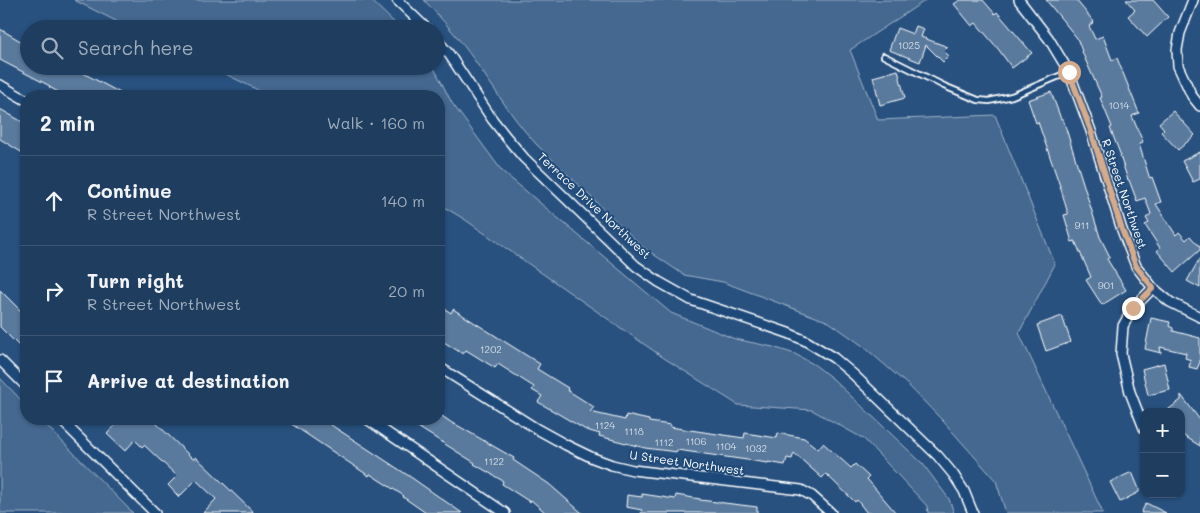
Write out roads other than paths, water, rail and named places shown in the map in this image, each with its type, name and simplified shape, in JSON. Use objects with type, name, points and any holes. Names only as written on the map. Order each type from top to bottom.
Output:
[{"type":"street","points":[[398,0],[418,20]]},
{"type":"street","name":"R Street Northwest","points":[[1020,0],[1050,39],[1069,72],[1091,131],[1122,230],[1136,266],[1153,288],[1170,302],[1200,317]]},
{"type":"street","points":[[1193,0],[1180,33],[1177,50],[1178,66],[1192,96],[1200,106]]},
{"type":"street","name":"Terrace Drive Northwest","points":[[445,49],[492,119],[524,158],[636,266],[659,282],[691,300],[788,333],[806,341],[834,358],[938,456],[964,491],[973,513]]},
{"type":"street","points":[[0,85],[20,97]]},
{"type":"street","points":[[1140,418],[1130,392],[1121,354],[1123,326],[1133,308],[1153,288]]},
{"type":"street","points":[[0,360],[20,380]]},
{"type":"street","name":"U Street Northwest","points":[[445,371],[536,429],[593,458],[612,465],[634,470],[801,490],[812,496],[831,513]]},
{"type":"street","points":[[66,425],[155,513]]},
{"type":"street","points":[[376,425],[505,513]]},
{"type":"lane","points":[[884,56],[944,86],[978,100],[989,101],[1012,96],[1069,72]]}]
